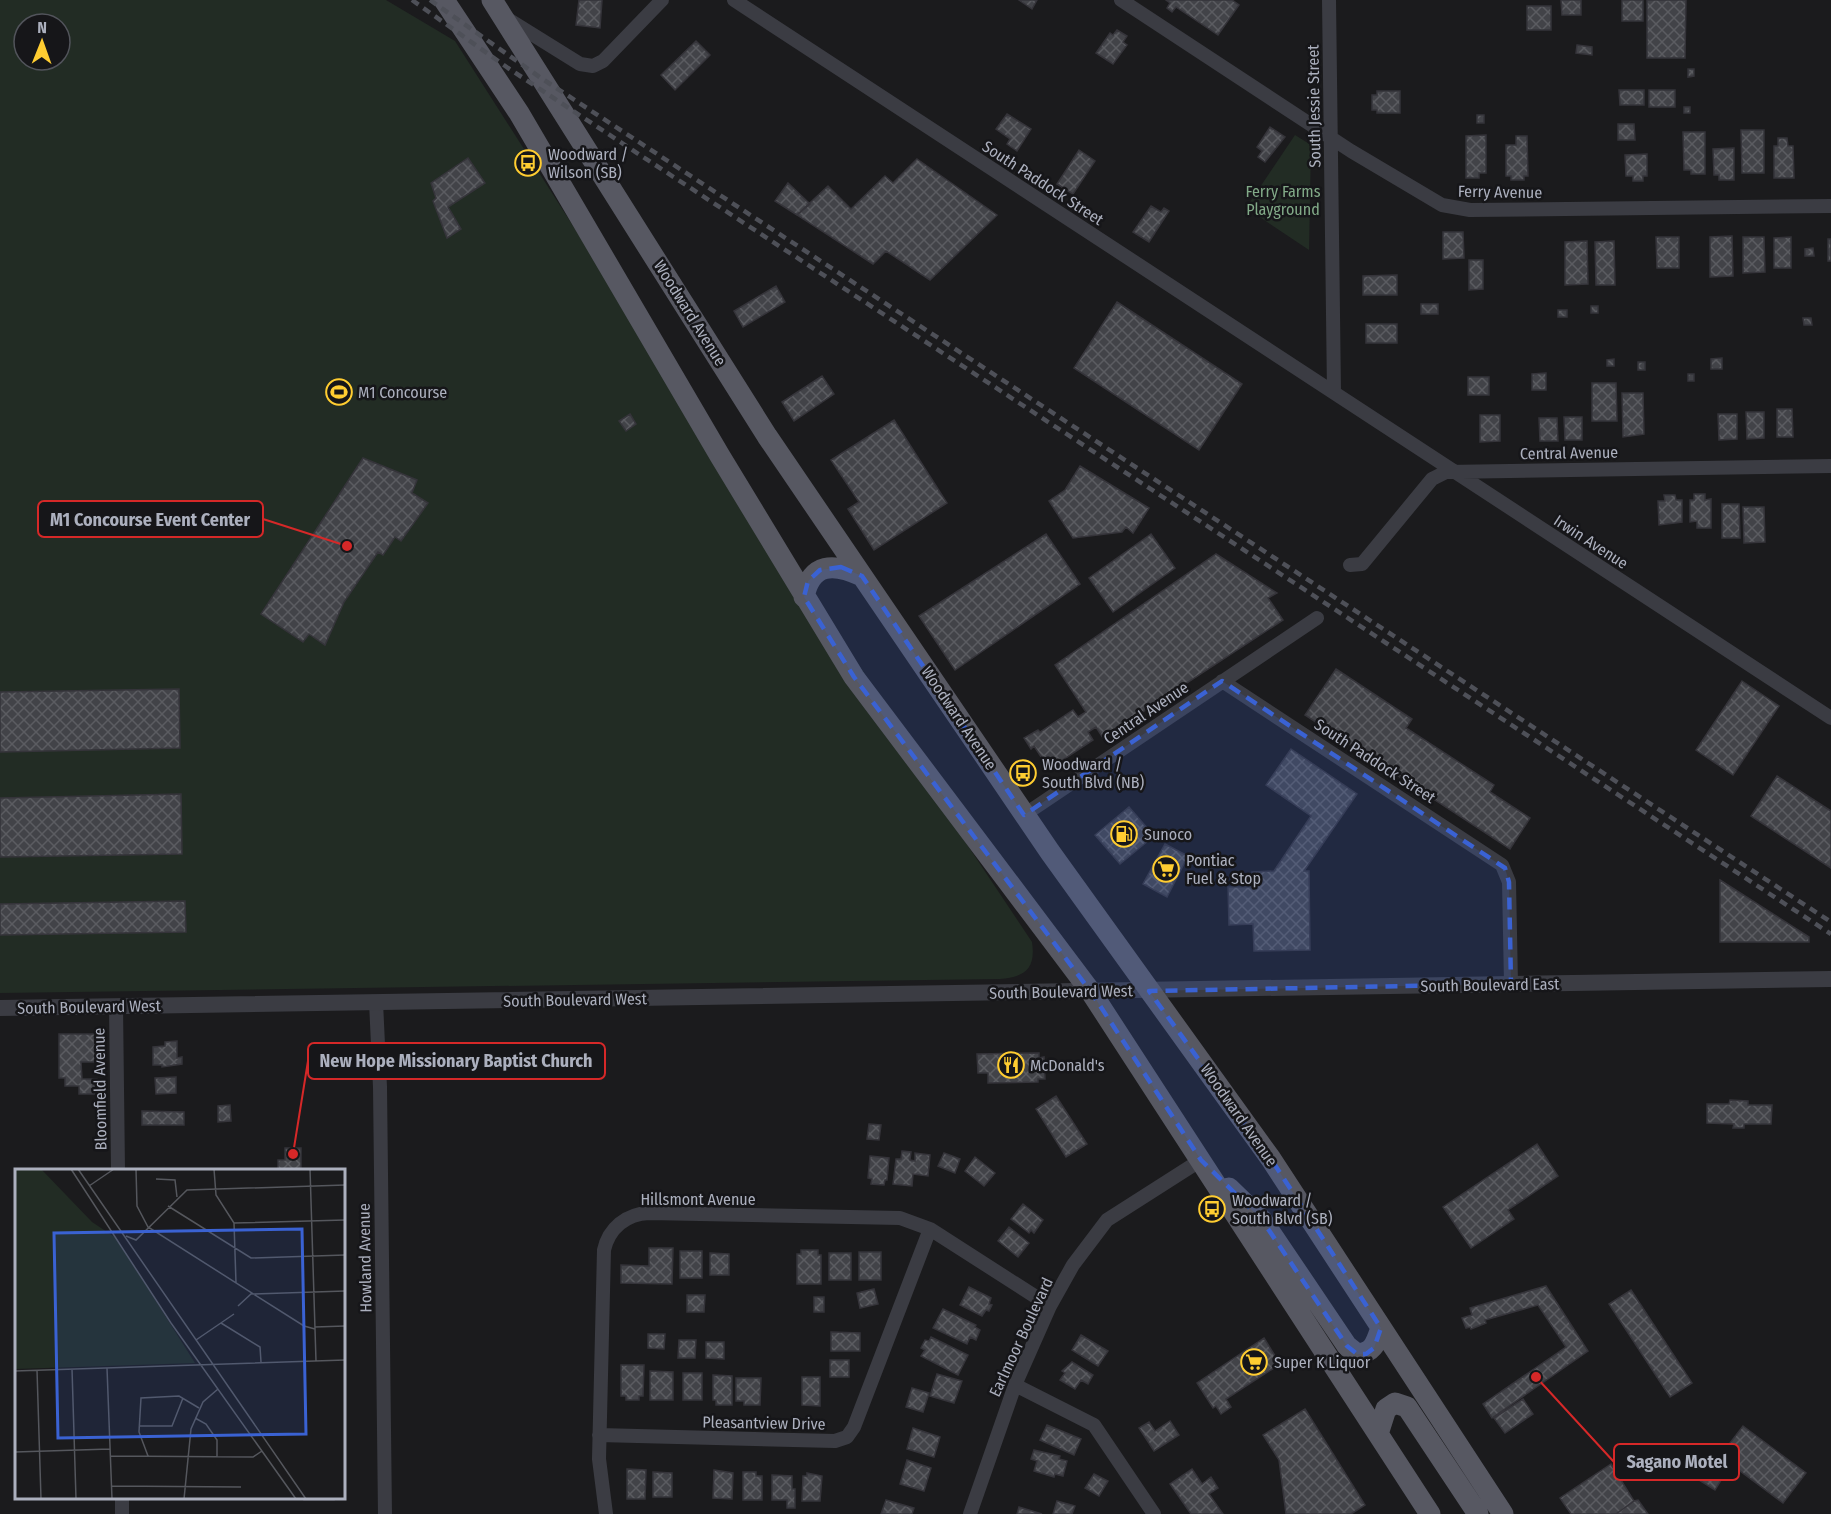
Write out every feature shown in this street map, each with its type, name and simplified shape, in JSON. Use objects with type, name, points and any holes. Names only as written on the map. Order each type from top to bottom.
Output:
[{"type":"main road","points":[[444,0],[530,132],[804,597],[854,677],[1091,992],[1430,1514]]},
{"type":"main road","name":"Woodward Avenue","points":[[498,9],[767,436],[1024,815],[1271,1159],[1503,1514]]},
{"type":"main road","points":[[804,597],[808,581],[820,570],[841,567],[862,576]]},
{"type":"main road","points":[[1201,1160],[1262,1220],[1347,1346],[1357,1354],[1366,1354],[1374,1348],[1381,1328]]},
{"type":"main road","points":[[1378,1434],[1386,1409],[1395,1403],[1407,1407],[1478,1514]]},
{"type":"street","points":[[498,9],[580,64],[593,66],[603,61],[662,0]]},
{"type":"street","name":"South Paddock Street","points":[[734,0],[1334,392]]},
{"type":"street","name":"Ferry Avenue","points":[[1121,0],[1331,137],[1434,200],[1460,210],[1831,206]]},
{"type":"street","name":"South Jessie Street","points":[[1329,0],[1334,392]]},
{"type":"street","name":"Irwin Avenue","points":[[1334,392],[1831,718]]},
{"type":"street","name":"Central Avenue","points":[[1350,564],[1362,564],[1432,480],[1441,474],[1454,471],[1831,466]]},
{"type":"street","name":"Central Avenue","points":[[1024,815],[1317,618]]},
{"type":"street","name":"South Paddock Street","points":[[1222,681],[1499,862],[1507,872],[1511,984]]},
{"type":"street","name":"South Boulevard East","points":[[1149,991],[1831,979]]},
{"type":"street","name":"South Boulevard West","points":[[0,1008],[1149,991]]},
{"type":"street","name":"Howland Avenue","points":[[376,1002],[380,1087],[385,1514]]},
{"type":"street","name":"Bloomfield Avenue","points":[[116,1006],[118,1169]]},
{"type":"street","name":"Earlmoor Boulevard","points":[[970,1514],[1015,1385],[1050,1306],[1073,1265],[1107,1220],[1201,1160]]},
{"type":"street","name":"Hillsmont Avenue","points":[[606,1514],[600,1475],[603,1250],[609,1235],[623,1221],[635,1215],[649,1213],[909,1220],[930,1229],[1050,1306]]},
{"type":"street","name":"Pleasantview Drive","points":[[600,1436],[835,1441],[847,1437],[854,1427],[930,1229]]},
{"type":"street","points":[[1015,1385],[1094,1425],[1154,1514]]},
{"type":"highlighted area","points":[[841,567],[862,576],[1024,815],[1222,681],[1505,868],[1509,882],[1511,984],[1149,991],[1271,1159],[1381,1328],[1374,1348],[1366,1354],[1357,1354],[1347,1346],[1262,1220],[1201,1160],[1091,992],[854,677],[804,597],[808,581],[820,570]]},
{"type":"green space","name":"M1 Concourse","points":[[0,0],[386,0],[455,41],[767,530],[905,733],[954,825],[1032,942],[1032,959],[1027,970],[1016,976],[1000,979],[0,993]]},
{"type":"green space","name":"Ferry Farms Playground","points":[[1295,135],[1311,145],[1309,250],[1246,208]]},
{"type":"building","points":[[579,0],[602,0],[600,28],[576,25]]},
{"type":"building","points":[[1019,0],[1037,0],[1032,9]]},
{"type":"building","points":[[1166,0],[1232,0],[1239,5],[1218,35],[1176,7],[1172,12],[1167,8],[1170,3]]},
{"type":"building","points":[[1561,0],[1581,0],[1581,15],[1562,15]]},
{"type":"building","points":[[1622,0],[1643,0],[1643,21],[1622,21]]},
{"type":"building","points":[[1647,0],[1686,0],[1685,58],[1647,58]]},
{"type":"building","points":[[1527,6],[1551,6],[1551,30],[1527,30]]},
{"type":"building","points":[[1117,30],[1127,36],[1123,42],[1127,45],[1113,64],[1096,53],[1110,33],[1113,35]]},
{"type":"building","points":[[696,41],[710,55],[675,90],[661,75]]},
{"type":"building","points":[[1577,45],[1592,47],[1592,55],[1576,53]]},
{"type":"building","points":[[1688,69],[1694,69],[1694,76],[1688,77]]},
{"type":"building","points":[[1619,90],[1644,90],[1644,105],[1620,105]]},
{"type":"building","points":[[1649,90],[1675,90],[1675,107],[1649,107]]},
{"type":"building","points":[[1377,91],[1400,91],[1400,113],[1377,113],[1377,110],[1372,110],[1372,95],[1377,95]]},
{"type":"building","points":[[1684,107],[1690,107],[1690,113],[1684,113]]},
{"type":"building","points":[[1007,114],[1031,129],[1017,151],[1007,144],[1010,139],[996,129]]},
{"type":"building","points":[[1477,115],[1484,115],[1484,123],[1477,123]]},
{"type":"building","points":[[1618,124],[1634,124],[1635,140],[1618,140]]},
{"type":"building","points":[[1270,127],[1285,137],[1265,162],[1258,157],[1262,151],[1257,147]]},
{"type":"building","points":[[1741,130],[1764,130],[1764,173],[1742,173]]},
{"type":"building","points":[[1683,132],[1705,132],[1705,174],[1691,174],[1691,170],[1684,170]]},
{"type":"building","points":[[1486,135],[1486,173],[1479,173],[1479,178],[1466,178],[1466,136]]},
{"type":"building","points":[[1516,136],[1527,136],[1528,176],[1524,176],[1524,180],[1511,180],[1511,176],[1506,176],[1506,145],[1516,145]]},
{"type":"building","points":[[1778,138],[1787,138],[1788,146],[1793,146],[1794,178],[1774,178],[1774,146],[1778,146]]},
{"type":"building","points":[[1734,148],[1734,180],[1719,180],[1719,175],[1714,175],[1713,149]]},
{"type":"building","points":[[1079,150],[1095,161],[1073,194],[1057,184]]},
{"type":"building","points":[[1647,154],[1647,176],[1643,176],[1643,181],[1633,181],[1633,176],[1626,176],[1625,155]]},
{"type":"building","points":[[468,158],[485,183],[448,207],[461,229],[447,238],[433,201],[436,198],[431,183]]},
{"type":"building","points":[[917,159],[997,215],[930,280],[886,251],[873,264],[797,215],[828,186],[851,209],[885,176],[893,183]]},
{"type":"building","points":[[788,183],[810,204],[797,215],[775,201]]},
{"type":"building","points":[[1151,206],[1161,212],[1164,208],[1169,211],[1149,242],[1133,232]]},
{"type":"building","points":[[1443,232],[1463,232],[1464,258],[1443,259]]},
{"type":"building","points":[[1732,236],[1733,276],[1710,277],[1710,237]]},
{"type":"building","points":[[1656,237],[1679,237],[1679,268],[1657,268]]},
{"type":"building","points":[[1743,237],[1764,237],[1765,272],[1743,273]]},
{"type":"building","points":[[1791,237],[1791,268],[1774,268],[1774,238]]},
{"type":"building","points":[[1828,239],[1831,239],[1831,261],[1828,261]]},
{"type":"building","points":[[1587,241],[1588,284],[1565,285],[1565,242]]},
{"type":"building","points":[[1614,241],[1615,285],[1596,285],[1595,242]]},
{"type":"building","points":[[1813,248],[1814,256],[1805,256],[1805,249]]},
{"type":"building","points":[[1469,260],[1483,260],[1483,289],[1469,290]]},
{"type":"building","points":[[1397,275],[1397,295],[1363,295],[1363,276]]},
{"type":"building","points":[[776,286],[785,302],[743,327],[734,311]]},
{"type":"building","points":[[1117,302],[1242,384],[1199,450],[1074,368]]},
{"type":"building","points":[[1421,304],[1438,304],[1438,314],[1421,314]]},
{"type":"building","points":[[1591,306],[1598,306],[1598,313],[1591,313]]},
{"type":"building","points":[[1558,310],[1567,310],[1567,317],[1558,317]]},
{"type":"building","points":[[1803,318],[1811,318],[1812,325],[1804,325]]},
{"type":"building","points":[[1366,324],[1397,324],[1397,343],[1366,343]]},
{"type":"building","points":[[1722,358],[1722,369],[1711,369],[1711,359]]},
{"type":"building","points":[[1614,359],[1614,366],[1607,366],[1607,360]]},
{"type":"building","points":[[1638,362],[1645,362],[1645,370],[1638,370]]},
{"type":"building","points":[[1546,373],[1546,390],[1532,390],[1532,374]]},
{"type":"building","points":[[1688,374],[1694,374],[1694,381],[1688,381]]},
{"type":"building","points":[[822,376],[834,394],[794,421],[782,402]]},
{"type":"building","points":[[1468,377],[1489,377],[1489,395],[1468,395]]},
{"type":"building","points":[[1592,383],[1616,383],[1617,421],[1592,421]]},
{"type":"building","points":[[1622,393],[1643,393],[1644,434],[1623,437]]},
{"type":"building","points":[[1777,409],[1792,409],[1793,437],[1777,437]]},
{"type":"building","points":[[1746,412],[1764,412],[1764,438],[1747,439]]},
{"type":"building","points":[[630,414],[636,424],[626,431],[619,421]]},
{"type":"building","points":[[1718,414],[1737,414],[1737,439],[1719,440]]},
{"type":"building","points":[[1480,415],[1500,415],[1500,441],[1480,442]]},
{"type":"building","points":[[1564,417],[1582,417],[1582,440],[1565,440]]},
{"type":"building","points":[[1539,418],[1557,418],[1558,441],[1540,441]]},
{"type":"building","points":[[894,420],[947,503],[874,550],[848,509],[859,502],[831,460]]},
{"type":"building","points":[[363,458],[417,480],[412,493],[428,503],[401,541],[395,537],[383,555],[378,552],[344,602],[325,645],[309,634],[303,642],[261,614]]},
{"type":"building","points":[[1080,466],[1149,508],[1133,533],[1126,527],[1122,532],[1073,538],[1049,501],[1065,490]]},
{"type":"building","points":[[1694,494],[1705,494],[1705,500],[1711,499],[1711,528],[1697,528],[1697,521],[1690,522],[1690,500],[1694,500]]},
{"type":"building","points":[[1664,495],[1675,495],[1676,500],[1682,500],[1682,522],[1659,525],[1658,501],[1665,501]]},
{"type":"building","points":[[1722,504],[1739,504],[1740,538],[1722,538]]},
{"type":"building","points":[[1743,507],[1764,507],[1765,542],[1744,543]]},
{"type":"building","points":[[1046,534],[1080,584],[955,670],[919,616]]},
{"type":"building","points":[[1151,534],[1175,568],[1113,612],[1089,578]]},
{"type":"building","points":[[1216,554],[1277,593],[1268,598],[1283,620],[1103,738],[1096,727],[1088,732],[1093,740],[1049,769],[1034,746],[1031,749],[1024,738],[1038,730],[1040,732],[1073,710],[1078,717],[1086,712],[1055,665]]},
{"type":"building","points":[[1336,669],[1412,719],[1406,728],[1494,785],[1490,792],[1530,818],[1510,849],[1305,715]]},
{"type":"building","points":[[1742,681],[1779,706],[1733,775],[1696,750]]},
{"type":"building","points":[[179,689],[180,748],[0,752],[0,692]]},
{"type":"building","points":[[1291,749],[1357,794],[1304,871],[1309,871],[1310,950],[1254,951],[1253,924],[1229,925],[1228,887],[1253,887],[1252,872],[1274,871],[1311,816],[1266,785]]},
{"type":"building","points":[[1777,776],[1831,811],[1831,868],[1751,816]]},
{"type":"building","points":[[181,794],[182,854],[0,857],[0,798]]},
{"type":"building","points":[[1129,807],[1154,836],[1120,864],[1095,835]]},
{"type":"building","points":[[1165,844],[1188,856],[1167,897],[1143,884]]},
{"type":"building","points":[[1720,880],[1809,937],[1809,942],[1720,942]]},
{"type":"building","points":[[185,901],[186,932],[0,935],[0,904]]},
{"type":"building","points":[[59,1034],[97,1034],[97,1062],[81,1062],[82,1079],[97,1079],[97,1094],[79,1094],[79,1086],[65,1086],[65,1078],[59,1078]]},
{"type":"building","points":[[177,1041],[177,1058],[182,1057],[182,1064],[162,1067],[162,1065],[153,1065],[153,1047],[165,1046],[165,1042]]},
{"type":"building","name":"McDonald's","points":[[1039,1053],[1039,1058],[1044,1057],[1045,1079],[1038,1079],[1038,1082],[988,1083],[988,1073],[978,1073],[977,1054]]},
{"type":"building","points":[[176,1077],[176,1093],[156,1094],[155,1078]]},
{"type":"building","points":[[1056,1096],[1087,1144],[1066,1157],[1036,1109]]},
{"type":"building","points":[[1730,1100],[1748,1101],[1748,1105],[1772,1105],[1771,1124],[1744,1124],[1744,1128],[1733,1128],[1734,1124],[1707,1123],[1707,1104],[1729,1104]]},
{"type":"building","points":[[230,1105],[231,1121],[218,1122],[218,1106]]},
{"type":"building","points":[[142,1111],[184,1112],[184,1125],[142,1125]]},
{"type":"building","points":[[869,1124],[881,1125],[879,1140],[867,1139]]},
{"type":"building","points":[[1537,1144],[1558,1176],[1508,1210],[1514,1219],[1471,1248],[1443,1207]]},
{"type":"building","points":[[285,1148],[301,1148],[301,1169],[278,1169],[278,1160],[285,1160]]},
{"type":"building","points":[[902,1151],[911,1152],[910,1160],[915,1161],[915,1153],[930,1155],[928,1176],[913,1174],[912,1186],[893,1184],[896,1159],[901,1159]]},
{"type":"building","points":[[944,1153],[960,1159],[955,1173],[938,1166]]},
{"type":"building","points":[[870,1156],[889,1158],[887,1180],[884,1185],[871,1184],[872,1179],[868,1178]]},
{"type":"building","points":[[975,1157],[995,1173],[984,1186],[965,1171]]},
{"type":"building","points":[[1023,1204],[1043,1220],[1034,1233],[1031,1230],[1029,1233],[1011,1219]]},
{"type":"building","points":[[1009,1227],[1029,1243],[1018,1257],[998,1241]]},
{"type":"building","points":[[649,1248],[673,1248],[672,1284],[621,1283],[621,1265],[649,1266]]},
{"type":"building","points":[[801,1250],[818,1250],[818,1255],[821,1255],[821,1284],[797,1284],[797,1254],[801,1254]]},
{"type":"building","points":[[680,1251],[702,1251],[702,1278],[680,1278]]},
{"type":"building","points":[[859,1252],[881,1252],[881,1280],[859,1280]]},
{"type":"building","points":[[710,1253],[729,1254],[729,1275],[710,1275]]},
{"type":"building","points":[[829,1253],[851,1253],[851,1280],[829,1280]]},
{"type":"building","points":[[1546,1286],[1588,1351],[1492,1418],[1483,1404],[1566,1347],[1538,1305],[1485,1320],[1486,1323],[1471,1329],[1466,1328],[1462,1318],[1472,1315],[1470,1308]]},
{"type":"building","points":[[969,1287],[991,1298],[989,1304],[992,1305],[989,1311],[986,1310],[982,1316],[960,1305]]},
{"type":"building","points":[[874,1289],[878,1304],[860,1308],[857,1293]]},
{"type":"building","points":[[1631,1290],[1692,1383],[1670,1397],[1609,1304]]},
{"type":"building","points":[[687,1295],[705,1295],[704,1312],[687,1312]]},
{"type":"building","points":[[814,1297],[824,1297],[824,1312],[814,1312]]},
{"type":"building","points":[[943,1309],[976,1325],[975,1327],[980,1330],[976,1340],[970,1337],[967,1344],[933,1328]]},
{"type":"building","points":[[831,1332],[860,1333],[860,1351],[831,1351]]},
{"type":"building","points":[[648,1334],[665,1334],[664,1349],[648,1348]]},
{"type":"building","points":[[1081,1335],[1108,1351],[1098,1366],[1072,1350]]},
{"type":"building","points":[[931,1337],[968,1355],[958,1375],[921,1356],[925,1350],[921,1348],[925,1340],[929,1341]]},
{"type":"building","points":[[1264,1338],[1280,1364],[1226,1399],[1231,1407],[1221,1414],[1216,1406],[1213,1408],[1197,1383]]},
{"type":"building","points":[[679,1340],[696,1340],[695,1358],[678,1358]]},
{"type":"building","points":[[706,1342],[724,1342],[724,1359],[706,1358]]},
{"type":"building","points":[[830,1360],[849,1360],[849,1377],[830,1377]]},
{"type":"building","points":[[1072,1362],[1093,1375],[1088,1384],[1081,1380],[1075,1389],[1060,1380],[1065,1373],[1062,1371]]},
{"type":"building","points":[[621,1365],[644,1365],[643,1396],[639,1396],[639,1400],[626,1400],[626,1396],[621,1396]]},
{"type":"building","points":[[650,1371],[673,1372],[673,1400],[650,1400]]},
{"type":"building","points":[[683,1373],[702,1373],[702,1400],[683,1400]]},
{"type":"building","points":[[937,1374],[962,1381],[954,1403],[930,1396]]},
{"type":"building","points":[[713,1375],[732,1376],[732,1405],[716,1405],[716,1400],[713,1400]]},
{"type":"building","points":[[802,1377],[820,1377],[820,1406],[802,1405]]},
{"type":"building","points":[[736,1378],[761,1378],[760,1405],[744,1405],[744,1401],[736,1401]]},
{"type":"building","points":[[912,1388],[929,1393],[923,1412],[906,1407]]},
{"type":"building","points":[[1523,1399],[1533,1414],[1505,1433],[1494,1418]]},
{"type":"building","points":[[1305,1409],[1365,1505],[1351,1514],[1286,1514],[1279,1460],[1263,1435]]},
{"type":"building","points":[[1170,1421],[1179,1435],[1154,1451],[1139,1428],[1149,1422],[1155,1431]]},
{"type":"building","points":[[1047,1425],[1081,1439],[1074,1455],[1040,1440]]},
{"type":"building","points":[[1743,1426],[1806,1473],[1783,1503],[1720,1456]]},
{"type":"building","points":[[913,1428],[940,1437],[934,1457],[907,1449]]},
{"type":"building","points":[[1034,1450],[1060,1456],[1059,1459],[1067,1461],[1063,1476],[1055,1474],[1054,1477],[1034,1471],[1037,1461],[1031,1459]]},
{"type":"building","points":[[907,1460],[931,1468],[924,1491],[900,1484]]},
{"type":"building","points":[[1699,1462],[1723,1477],[1715,1490],[1691,1475]]},
{"type":"building","points":[[1611,1464],[1634,1501],[1616,1514],[1571,1514],[1560,1498]]},
{"type":"building","points":[[627,1469],[646,1470],[645,1499],[627,1499]]},
{"type":"building","points":[[1192,1469],[1202,1484],[1211,1477],[1218,1488],[1209,1494],[1223,1514],[1191,1514],[1170,1484]]},
{"type":"building","points":[[714,1470],[733,1473],[732,1499],[713,1498]]},
{"type":"building","points":[[653,1472],[672,1473],[672,1497],[653,1497]]},
{"type":"building","points":[[743,1472],[756,1472],[756,1476],[762,1476],[762,1500],[743,1500]]},
{"type":"building","points":[[807,1473],[822,1476],[820,1501],[802,1501],[803,1476],[807,1476]]},
{"type":"building","points":[[1094,1474],[1108,1481],[1099,1496],[1085,1488]]},
{"type":"building","points":[[772,1475],[792,1476],[795,1508],[787,1508],[787,1500],[772,1500]]},
{"type":"building","points":[[304,1499],[334,1499],[334,1500]]},
{"type":"building","points":[[886,1500],[914,1508],[912,1514],[881,1514]]},
{"type":"building","points":[[1638,1500],[1648,1514],[1616,1514],[1634,1501]]},
{"type":"building","points":[[1057,1501],[1075,1506],[1072,1514],[1053,1514]]},
{"type":"building","points":[[1019,1507],[1042,1514],[1017,1514]]},
{"type":"railway","points":[[412,0],[508,68],[640,155],[1831,934]]},
{"type":"railway","points":[[430,0],[541,78],[1831,922]]},
{"type":"place","name":"Woodward / Wilson (SB)","points":[[528,163]]},
{"type":"place","name":"M1 Concourse","points":[[339,392]]},
{"type":"place","name":"M1 Concourse Event Center","points":[[347,546]]},
{"type":"place","name":"Woodward / South Blvd (NB)","points":[[1023,773]]},
{"type":"place","name":"Sunoco","points":[[1124,834]]},
{"type":"place","name":"Pontiac Fuel & Stop","points":[[1166,869]]},
{"type":"place","name":"McDonald's","points":[[1011,1065]]},
{"type":"place","name":"New Hope Missionary Baptist Church","points":[[293,1154]]},
{"type":"place","name":"Woodward / South Blvd (SB)","points":[[1212,1209]]},
{"type":"place","name":"Super K Liquor","points":[[1254,1362]]},
{"type":"place","name":"Sagano Motel","points":[[1536,1377]]}]
